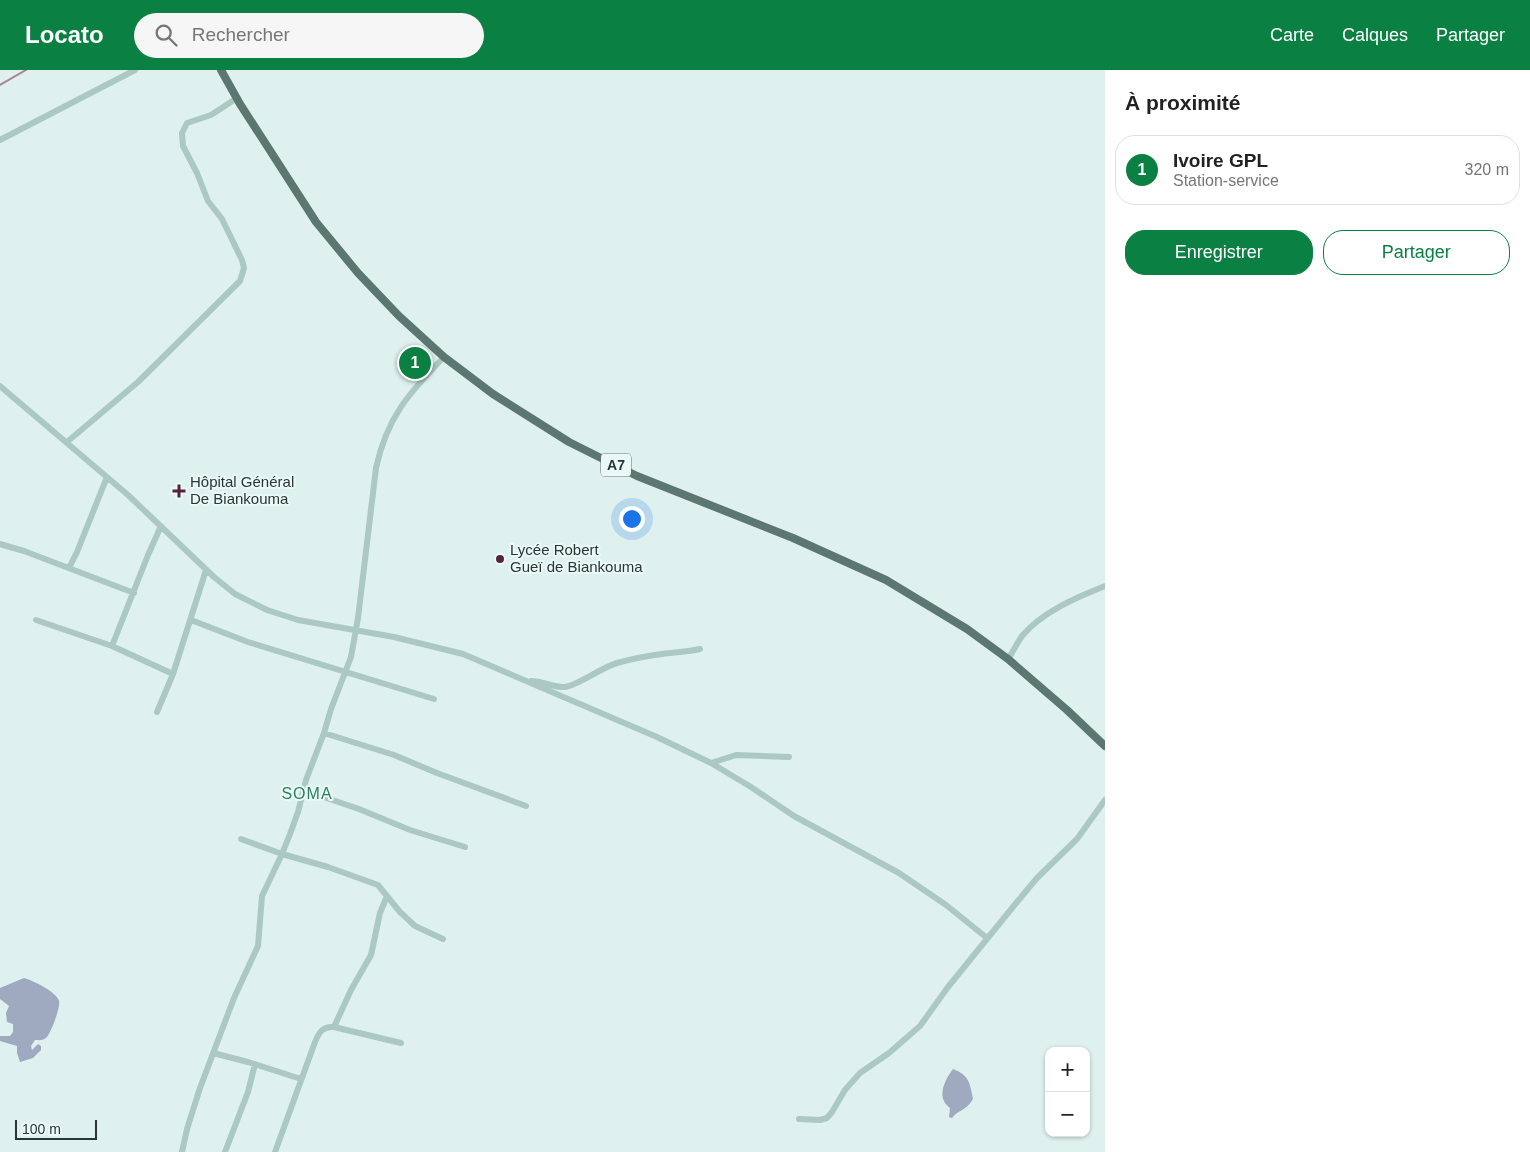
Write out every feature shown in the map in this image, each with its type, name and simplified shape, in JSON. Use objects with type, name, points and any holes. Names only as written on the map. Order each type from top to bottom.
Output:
[{"type":"main road","name":"A7","points":[[221,70],[316,222],[358,273],[399,316],[444,357],[493,394],[570,442],[637,476],[793,538],[886,580],[966,630],[1008,660],[1067,710],[1105,746]]},
{"type":"street","points":[[0,140],[135,70]]},
{"type":"street","points":[[67,442],[138,382],[240,281],[244,268],[242,260],[222,219],[208,201],[183,146],[182,133],[187,123],[211,115],[237,98]]},
{"type":"street","points":[[182,1152],[187,1129],[213,1053],[234,998],[256,953],[259,939],[262,896],[282,854],[298,812],[312,763],[346,672],[356,631],[376,468],[382,445],[390,425],[408,397],[444,357]]},
{"type":"street","points":[[0,386],[107,477],[206,570],[236,594],[279,615],[394,637],[464,654],[648,734],[711,763],[794,816],[899,873],[946,905],[987,938]]},
{"type":"street","points":[[69,568],[107,477]]},
{"type":"street","points":[[112,646],[161,526]]},
{"type":"street","points":[[0,544],[24,551],[134,593]]},
{"type":"street","points":[[157,712],[174,674],[206,570]]},
{"type":"street","points":[[1008,660],[1022,636],[1034,624],[1060,607],[1105,586]]},
{"type":"street","points":[[36,620],[112,646],[174,674]]},
{"type":"street","points":[[191,620],[248,642],[434,700]]},
{"type":"street","points":[[527,681],[541,681],[565,687],[614,664],[662,654],[700,649]]},
{"type":"street","points":[[324,733],[394,755],[437,774],[526,806]]},
{"type":"street","points":[[711,763],[736,755],[789,757]]},
{"type":"street","points":[[303,790],[402,827],[465,847]]},
{"type":"street","points":[[799,1119],[820,1120],[827,1118],[845,1090],[860,1072],[889,1053],[920,1026],[987,938],[1037,878],[1077,840],[1105,800]]},
{"type":"street","points":[[241,839],[282,854],[361,878],[378,886],[400,912],[415,926],[443,939]]},
{"type":"street","points":[[334,1028],[351,990],[372,955],[380,914],[387,896]]},
{"type":"street","points":[[275,1152],[318,1035],[323,1029],[330,1027],[401,1043]]},
{"type":"street","points":[[213,1053],[256,1064],[301,1080]]},
{"type":"street","points":[[226,1152],[256,1064]]},
{"type":"shaded area","points":[[24,978],[49,990],[57,998],[59,1004],[55,1021],[48,1036],[43,1040],[35,1040],[31,1046],[32,1050],[38,1044],[41,1046],[41,1050],[33,1058],[20,1062],[17,1046],[0,1041],[0,1036],[10,1036],[13,1032],[13,1024],[7,1022],[6,1013],[9,1006],[0,999],[0,988]]},
{"type":"shaded area","points":[[953,1069],[968,1080],[973,1099],[952,1118],[949,1117],[950,1108],[943,1099],[942,1094],[944,1084]]},
{"type":"waterway","points":[[0,85],[26,70]]},
{"type":"place","name":"Ivoire GPL","points":[[415,363]]},
{"type":"place","name":"Hôpital Général De Biankouma","points":[[179,491]]},
{"type":"place","name":"Lycée Robert Gueï de Biankouma","points":[[500,559]]},
{"type":"district","name":"SOMA","points":[[307,793]]}]
